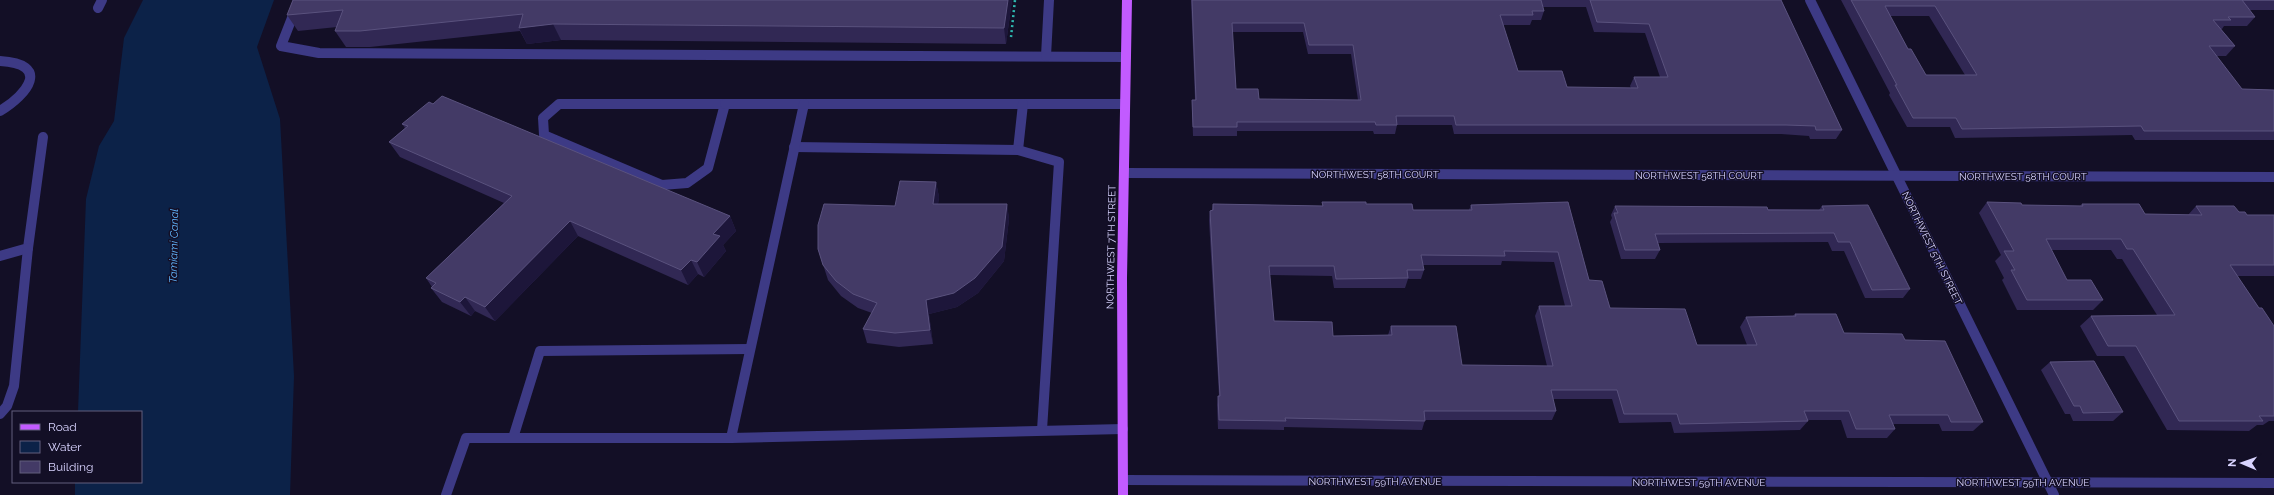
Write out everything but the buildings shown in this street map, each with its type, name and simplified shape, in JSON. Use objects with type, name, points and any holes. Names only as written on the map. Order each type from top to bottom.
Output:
[{"type":"main road","name":"NORTHWEST 7TH STREET","points":[[1123,495],[1122,278],[1127,0]]},
{"type":"street","points":[[299,0],[281,46],[319,52],[1126,57]]},
{"type":"street","points":[[1046,56],[1049,0]]},
{"type":"street","name":"NORTHWEST 5TH STREET","points":[[1810,0],[2054,495]]},
{"type":"street","points":[[0,61],[22,63],[30,69],[32,77],[28,87],[19,98],[0,111]]},
{"type":"street","points":[[725,104],[708,168],[687,183],[662,184],[544,135],[543,118],[559,104],[725,104],[804,104],[1023,104],[1125,104]]},
{"type":"street","points":[[731,438],[804,104]]},
{"type":"street","points":[[1018,150],[1023,104]]},
{"type":"street","points":[[0,414],[7,406],[14,386],[28,248],[43,137]]},
{"type":"street","points":[[794,146],[1018,150],[1059,162],[1042,430]]},
{"type":"street","name":"NORTHWEST 58TH COURT","points":[[1124,173],[2274,177]]},
{"type":"street","points":[[0,256],[28,248]]},
{"type":"street","points":[[513,438],[540,352],[750,349]]},
{"type":"street","points":[[446,495],[466,438],[731,438],[1123,429]]},
{"type":"street","name":"NORTHWEST 59TH AVENUE","points":[[1123,480],[2274,483]]},
{"type":"path","points":[[1011,40],[1015,0]]},
{"type":"water","name":"Tamiami Canal","points":[[143,0],[274,0],[257,47],[280,119],[294,376],[290,495],[75,495],[75,483],[142,483],[142,411],[78,411],[86,199],[99,146],[114,121],[124,38]]}]
